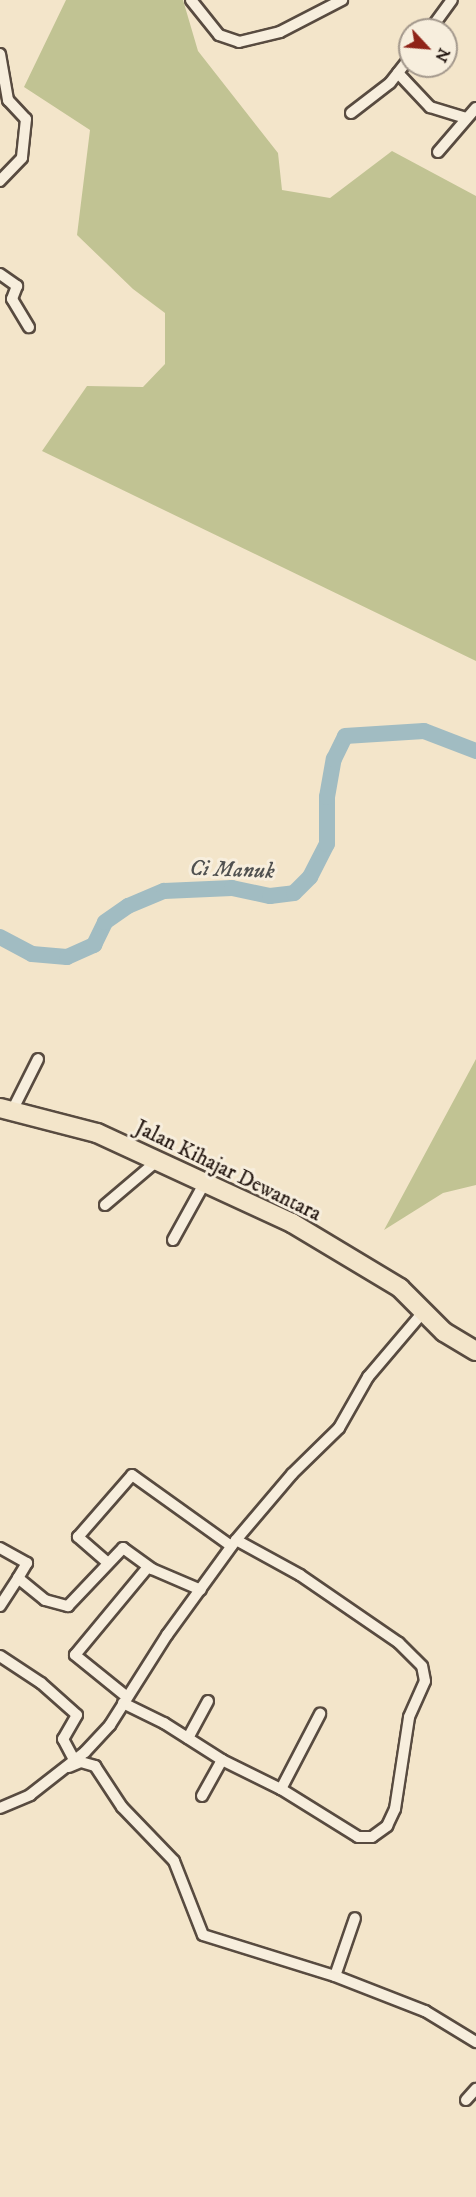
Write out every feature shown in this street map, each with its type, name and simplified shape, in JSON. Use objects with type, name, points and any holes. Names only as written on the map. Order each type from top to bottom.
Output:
[{"type":"main road","name":"Jalan Kihajar Dewantara","points":[[6,1110],[86,1130],[158,1160],[292,1223],[400,1288],[444,1332],[476,1351]]},
{"type":"street","points":[[191,0],[219,35],[239,42],[280,32],[342,0]]},
{"type":"street","points":[[439,18],[452,0]]},
{"type":"street","points":[[0,54],[8,100],[26,119],[22,158],[0,181]]},
{"type":"street","points":[[351,113],[398,73]]},
{"type":"street","points":[[403,78],[430,107],[466,118]]},
{"type":"street","points":[[438,152],[476,108]]},
{"type":"street","points":[[0,274],[17,286],[12,299],[29,327]]},
{"type":"street","points":[[6,1110],[38,1059]]},
{"type":"street","points":[[105,1205],[158,1160]]},
{"type":"street","points":[[173,1240],[205,1182]]},
{"type":"street","points":[[0,1808],[30,1795],[53,1774],[74,1760],[110,1725],[234,1543],[292,1474],[339,1428],[368,1377],[424,1311]]},
{"type":"street","points":[[108,1563],[78,1538],[133,1474],[234,1543],[300,1575],[399,1642],[415,1656],[425,1673],[404,1735],[394,1809],[380,1833],[372,1837],[358,1837],[280,1789],[222,1760],[125,1700],[75,1655],[148,1568]]},
{"type":"street","points":[[0,1548],[27,1563],[0,1606]]},
{"type":"street","points":[[18,1578],[45,1600],[68,1606],[123,1548],[148,1568],[201,1590]]},
{"type":"street","points":[[0,1656],[41,1683],[77,1715],[63,1739],[74,1760]]},
{"type":"street","points":[[188,1738],[208,1701]]},
{"type":"street","points":[[280,1789],[320,1714]]},
{"type":"street","points":[[202,1796],[222,1760]]},
{"type":"street","points":[[53,1774],[81,1762],[100,1771],[122,1808],[174,1861],[203,1935],[335,1976],[425,2011],[476,2042]]},
{"type":"street","points":[[335,1976],[355,1918]]},
{"type":"street","points":[[466,2100],[476,2089]]},
{"type":"green space","points":[[66,0],[183,0],[198,51],[278,153],[282,190],[330,198],[392,151],[476,196],[476,661],[42,451],[87,386],[143,387],[165,364],[165,313],[133,289],[77,235],[90,130],[24,87]]},
{"type":"green space","points":[[476,1059],[476,1185],[443,1193],[384,1230]]},
{"type":"waterway","name":"Ci Manuk","points":[[0,937],[32,954],[67,957],[94,945],[105,922],[128,906],[164,891],[232,888],[270,896],[294,893],[310,877],[327,844],[327,797],[334,759],[345,736],[424,731],[476,751]]}]
